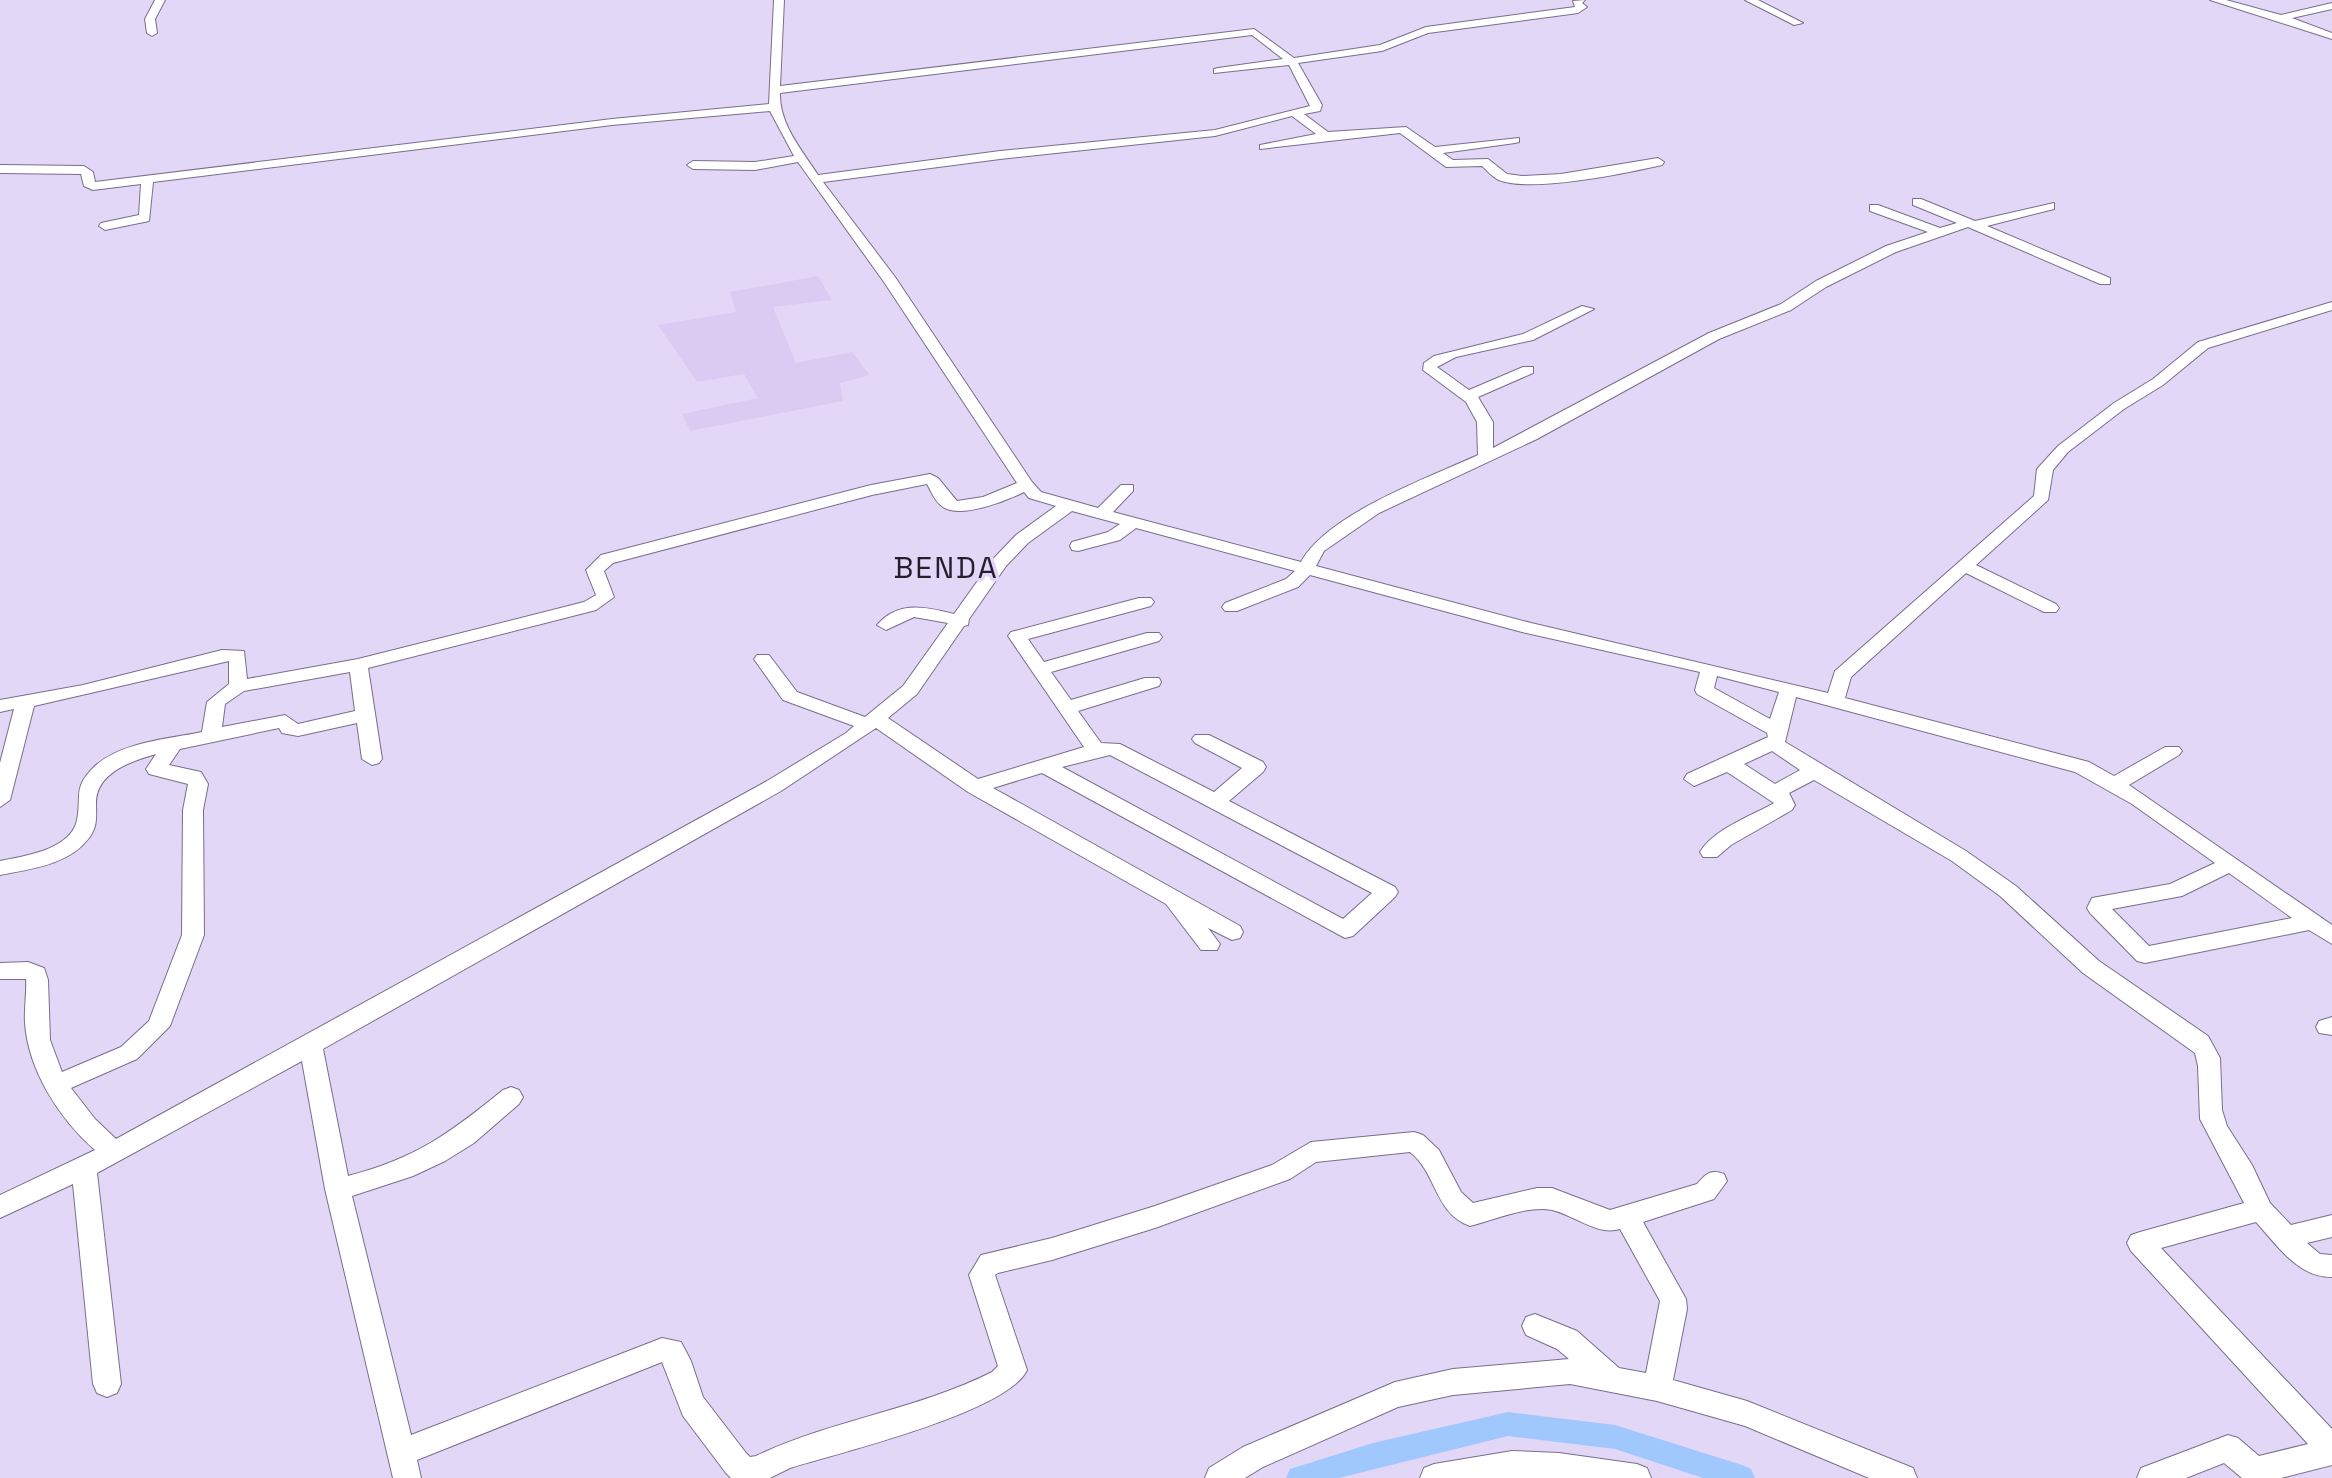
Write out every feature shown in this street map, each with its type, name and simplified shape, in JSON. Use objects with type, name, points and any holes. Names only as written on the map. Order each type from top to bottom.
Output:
[{"type":"street","points":[[152,33],[150,19],[160,0]]},
{"type":"street","points":[[779,0],[775,98],[784,131],[815,179],[890,280],[1035,495],[1528,628],[1710,669],[2081,767],[2116,784],[2332,936]]},
{"type":"street","points":[[1218,71],[1246,71],[1292,61],[1382,48],[1426,30],[1578,10],[1582,7],[1576,3],[1580,0]]},
{"type":"street","points":[[1750,0],[1798,23]]},
{"type":"street","points":[[2215,0],[2332,36]]},
{"type":"street","points":[[2281,19],[2332,6]]},
{"type":"street","points":[[0,169],[84,170],[89,175],[88,183],[93,186],[612,122],[1254,32],[1292,61],[1316,105],[1316,108],[1263,117],[1244,127],[1215,133],[1000,155],[815,179]]},
{"type":"street","points":[[1294,112],[1326,136]]},
{"type":"street","points":[[1264,147],[1326,136],[1398,129],[1452,165],[1482,162],[1502,178],[1525,180],[1658,162]]},
{"type":"street","points":[[1433,151],[1515,140]]},
{"type":"street","points":[[693,165],[755,166],[802,158]]},
{"type":"street","points":[[105,226],[145,218],[147,180]]},
{"type":"street","points":[[1917,202],[2105,281]]},
{"type":"street","points":[[1231,607],[1292,583],[1305,570],[1317,548],[1344,527],[1385,504],[1532,436],[1714,336],[1786,307],[1821,284],[1891,249],[1972,224],[2050,206]]},
{"type":"street","points":[[1874,208],[1941,233]]},
{"type":"street","points":[[1835,701],[1842,675],[1967,567],[2042,497],[2045,469],[2063,449],[2119,406],[2158,382],[2203,345],[2332,306]]},
{"type":"street","points":[[1486,458],[1485,422],[1468,397],[1430,370],[1429,366],[1435,361],[1528,337],[1587,309]]},
{"type":"street","points":[[1468,397],[1528,370]]},
{"type":"street","points":[[211,735],[216,702],[239,686],[358,665],[601,602],[605,597],[595,570],[601,562],[615,556],[922,478],[933,480],[947,503],[954,506],[1006,496],[1026,485]]},
{"type":"street","points":[[1102,513],[1127,488]]},
{"type":"street","points":[[0,1207],[84,1168],[311,1045],[774,786],[872,722],[910,690],[962,621],[1000,562],[1022,539],[1069,505]]},
{"type":"street","points":[[1078,546],[1114,537],[1133,522]]},
{"type":"street","points":[[1967,567],[2050,608]]},
{"type":"street","points":[[1096,750],[1017,636],[1145,602]]},
{"type":"street","points":[[886,625],[899,614],[915,610],[962,621]]},
{"type":"street","points":[[1040,670],[1153,637]]},
{"type":"street","points":[[0,706],[83,691],[234,654],[238,655],[241,672],[239,686]]},
{"type":"street","points":[[763,659],[790,696],[798,701],[872,722],[975,787],[1232,932]]},
{"type":"street","points":[[358,665],[372,759]]},
{"type":"street","points":[[1710,669],[1704,690],[1775,737],[1814,771],[1959,856],[2008,891],[2091,967],[2200,1042],[2210,1063],[2209,1095],[2213,1124],[2244,1172],[2251,1196],[2261,1211],[2311,1264],[2317,1267],[2332,1266]]},
{"type":"street","points":[[1067,708],[1152,682]]},
{"type":"street","points":[[1694,779],[1775,737],[1789,691]]},
{"type":"street","points":[[0,800],[26,701]]},
{"type":"street","points":[[0,868],[38,860],[66,847],[79,836],[87,821],[87,794],[98,774],[123,758],[211,735],[285,721],[289,729],[298,730],[365,715]]},
{"type":"street","points":[[1202,738],[1256,767],[1216,801]]},
{"type":"street","points":[[58,1084],[129,1053],[159,1026],[180,961],[193,935],[193,810],[198,784],[194,777],[156,769],[173,744]]},
{"type":"street","points":[[975,787],[1096,750],[1113,748],[1387,892],[1345,930],[1044,766]]},
{"type":"street","points":[[2116,784],[2172,751]]},
{"type":"street","points":[[1710,852],[1735,832],[1783,808],[1784,800],[1728,763]]},
{"type":"street","points":[[1774,793],[1814,771]]},
{"type":"street","points":[[2231,864],[2174,891],[2100,903],[2098,908],[2145,955],[2312,922]]},
{"type":"street","points":[[1169,896],[1209,944]]},
{"type":"street","points":[[0,971],[14,969],[36,974],[39,986],[36,1025],[58,1084],[78,1119],[113,1151]]},
{"type":"street","points":[[311,1045],[338,1189],[404,1465],[662,1350],[671,1351],[676,1357],[688,1396],[727,1454],[744,1471],[753,1471],[786,1456],[895,1422],[973,1394],[1010,1376],[1013,1370],[982,1275],[990,1263],[1052,1249],[1155,1217],[1270,1177],[1311,1152],[1414,1142],[1426,1152],[1459,1210],[1469,1216],[1537,1199],[1552,1199],[1610,1222],[1705,1192],[1715,1181]]},
{"type":"street","points":[[338,1189],[371,1180],[433,1155],[463,1137],[511,1097]]},
{"type":"street","points":[[84,1168],[107,1384]]},
{"type":"street","points":[[2151,1478],[2228,1448],[2255,1471],[2332,1450],[2140,1243],[2239,1214],[2261,1211]]},
{"type":"street","points":[[1627,1217],[1673,1299],[1674,1309],[1657,1388]]},
{"type":"street","points":[[2287,1237],[2332,1226]]},
{"type":"street","points":[[1535,1326],[1567,1340],[1613,1380]]},
{"type":"street","points":[[1219,1478],[1253,1457],[1395,1395],[1453,1382],[1570,1371],[1657,1388],[1747,1414],[1903,1478]]},
{"type":"street","points":[[1433,1478],[1469,1467],[1544,1463],[1637,1478]]},
{"type":"shaded area","points":[[818,276],[832,300],[773,307],[796,363],[852,352],[870,375],[840,383],[843,401],[690,431],[682,414],[758,398],[744,374],[697,382],[658,325],[736,312],[730,292]]},
{"type":"waterway","points":[[1299,1478],[1373,1455],[1508,1424],[1615,1437],[1742,1478]]},
{"type":"district","name":"BENDA","points":[[946,568]]}]
